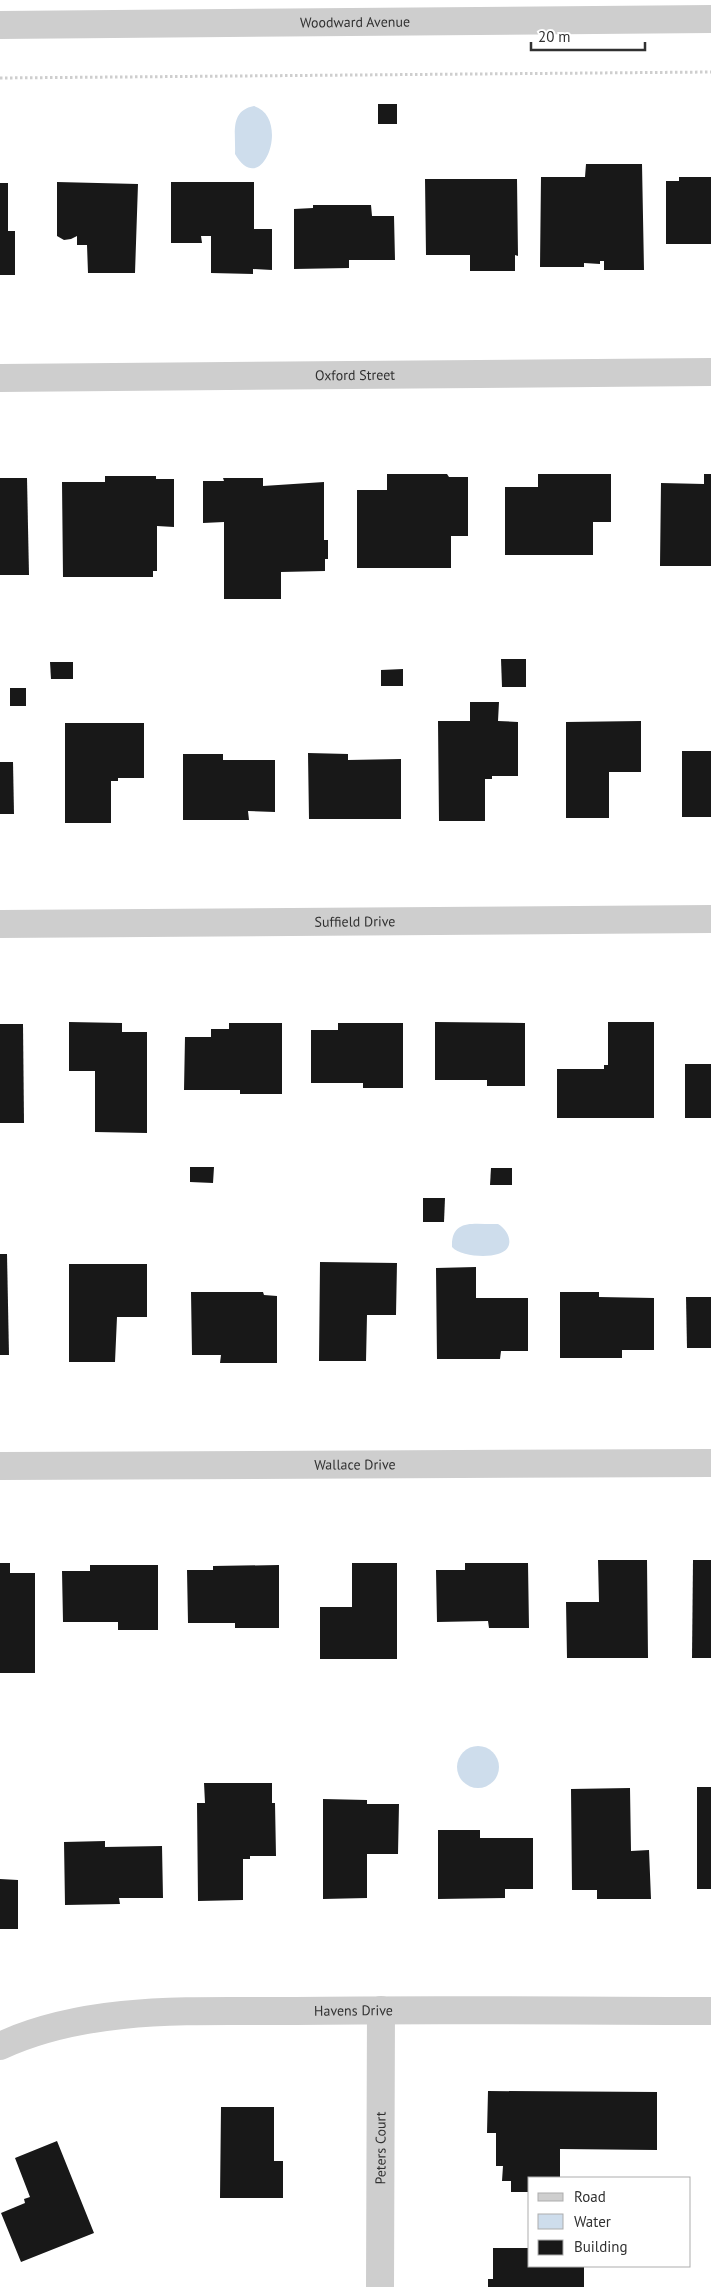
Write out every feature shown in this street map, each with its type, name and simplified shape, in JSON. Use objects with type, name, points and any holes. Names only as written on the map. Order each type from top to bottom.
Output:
[{"type":"street","name":"Woodward Avenue","points":[[0,25],[711,19]]},
{"type":"street","name":"Oxford Street","points":[[0,378],[711,372]]},
{"type":"street","name":"Suffield Drive","points":[[0,924],[711,919]]},
{"type":"street","name":"Wallace Drive","points":[[0,1466],[711,1463]]},
{"type":"street","name":"Havens Drive","points":[[0,2046],[51,2028],[100,2018],[154,2013],[381,2010],[711,2011]]},
{"type":"street","name":"Peters Court","points":[[380,2287],[381,2010]]},
{"type":"path","points":[[0,78],[711,72]]},
{"type":"water","points":[[254,106],[265,113],[271,125],[272,139],[269,152],[263,163],[255,168],[245,166],[235,154],[237,118],[246,109]]},
{"type":"water","points":[[474,1224],[498,1224],[508,1235],[509,1244],[504,1252],[480,1256],[461,1252],[452,1247],[453,1237],[460,1227]]},
{"type":"water","points":[[482,1746],[490,1749],[496,1755],[499,1767],[496,1779],[490,1785],[474,1788],[466,1785],[460,1779],[457,1763],[460,1755],[466,1749]]},
{"type":"building","points":[[378,104],[397,104],[397,124],[378,124]]},
{"type":"building","points":[[586,164],[642,164],[644,270],[604,270],[604,261],[600,261],[600,264],[584,263],[584,267],[540,267],[541,177],[585,177]]},
{"type":"building","points":[[679,177],[711,177],[711,244],[666,244],[666,181],[679,181]]},
{"type":"building","points":[[425,179],[517,179],[518,256],[515,255],[515,271],[470,271],[470,255],[426,255]]},
{"type":"building","points":[[57,182],[138,184],[135,273],[88,273],[87,245],[77,245],[77,236],[64,240],[57,236]]},
{"type":"building","points":[[171,182],[254,182],[254,229],[272,229],[272,270],[253,269],[253,274],[211,273],[211,236],[201,236],[202,243],[171,243]]},
{"type":"building","points":[[0,183],[8,183],[8,231],[15,231],[15,275],[0,275]]},
{"type":"building","points":[[313,205],[371,205],[372,216],[394,216],[395,260],[349,260],[349,268],[294,269],[294,209],[313,208]]},
{"type":"building","points":[[387,474],[447,474],[449,477],[468,477],[468,536],[451,536],[451,568],[357,568],[357,490],[387,490]]},
{"type":"building","points":[[538,474],[611,474],[611,522],[593,522],[593,555],[505,555],[505,487],[538,487]]},
{"type":"building","points":[[704,474],[711,474],[711,566],[660,566],[661,483],[704,484]]},
{"type":"building","points":[[105,476],[156,476],[156,479],[174,479],[174,527],[157,526],[157,571],[153,571],[153,577],[63,577],[62,482],[105,482]]},
{"type":"building","points":[[0,478],[27,478],[29,575],[0,575]]},
{"type":"building","points":[[223,478],[263,478],[263,486],[324,482],[324,540],[328,540],[328,559],[325,559],[325,571],[281,572],[281,599],[224,599],[224,522],[203,523],[203,481],[224,481]]},
{"type":"building","points":[[501,659],[526,659],[526,687],[502,687]]},
{"type":"building","points":[[50,662],[73,662],[73,679],[51,679]]},
{"type":"building","points":[[403,669],[403,686],[381,686],[381,670]]},
{"type":"building","points":[[10,688],[26,688],[26,706],[10,706]]},
{"type":"building","points":[[470,702],[499,702],[498,721],[518,722],[518,776],[492,776],[492,779],[485,779],[485,821],[439,821],[438,721],[470,721]]},
{"type":"building","points":[[641,721],[641,772],[609,772],[609,818],[566,818],[566,722]]},
{"type":"building","points":[[65,723],[144,723],[144,778],[118,778],[118,781],[111,781],[111,823],[65,823]]},
{"type":"building","points":[[682,751],[711,751],[711,817],[682,817]]},
{"type":"building","points":[[308,753],[348,754],[348,760],[401,759],[401,819],[309,819]]},
{"type":"building","points":[[183,754],[223,754],[223,760],[275,760],[275,812],[248,811],[249,820],[183,820]]},
{"type":"building","points":[[0,762],[13,762],[14,814],[0,814]]},
{"type":"building","points":[[69,1022],[122,1023],[122,1032],[147,1032],[147,1133],[95,1132],[95,1071],[69,1071]]},
{"type":"building","points":[[435,1022],[525,1023],[525,1086],[487,1086],[487,1080],[435,1080]]},
{"type":"building","points":[[608,1022],[654,1022],[654,1118],[557,1118],[557,1069],[604,1069],[604,1065],[608,1065]]},
{"type":"building","points":[[229,1023],[282,1023],[282,1094],[240,1094],[240,1090],[184,1090],[185,1037],[211,1037],[211,1029],[229,1029]]},
{"type":"building","points":[[338,1023],[403,1023],[403,1088],[363,1088],[363,1083],[311,1083],[311,1030],[338,1030]]},
{"type":"building","points":[[0,1024],[23,1024],[24,1123],[0,1123]]},
{"type":"building","points":[[685,1064],[711,1064],[711,1118],[685,1118]]},
{"type":"building","points":[[190,1167],[214,1167],[213,1183],[190,1182]]},
{"type":"building","points":[[491,1168],[512,1168],[512,1185],[490,1185]]},
{"type":"building","points":[[423,1198],[445,1198],[444,1222],[423,1222]]},
{"type":"building","points":[[0,1254],[7,1254],[9,1355],[0,1355]]},
{"type":"building","points":[[320,1262],[397,1263],[396,1315],[367,1315],[366,1361],[319,1361]]},
{"type":"building","points":[[69,1264],[147,1264],[147,1317],[117,1317],[115,1362],[69,1362]]},
{"type":"building","points":[[476,1267],[476,1298],[528,1298],[528,1351],[501,1351],[500,1359],[437,1359],[436,1268]]},
{"type":"building","points":[[191,1292],[263,1292],[264,1295],[277,1296],[277,1363],[220,1363],[221,1355],[192,1355]]},
{"type":"building","points":[[560,1292],[599,1292],[599,1297],[654,1298],[654,1350],[622,1350],[622,1358],[560,1358]]},
{"type":"building","points":[[686,1297],[711,1297],[711,1348],[687,1348]]},
{"type":"building","points":[[598,1560],[647,1560],[648,1658],[567,1658],[566,1602],[599,1602]]},
{"type":"building","points":[[693,1560],[711,1560],[711,1658],[692,1658]]},
{"type":"building","points":[[0,1563],[10,1563],[10,1573],[35,1573],[35,1673],[0,1673]]},
{"type":"building","points":[[352,1563],[397,1563],[397,1659],[320,1659],[320,1607],[352,1607]]},
{"type":"building","points":[[465,1563],[528,1563],[529,1628],[489,1628],[488,1621],[437,1622],[436,1570],[465,1570]]},
{"type":"building","points":[[90,1565],[158,1565],[158,1630],[118,1630],[118,1622],[63,1622],[62,1571],[90,1571]]},
{"type":"building","points":[[279,1565],[279,1628],[235,1628],[235,1623],[188,1623],[187,1570],[213,1570],[213,1566]]},
{"type":"building","points":[[204,1783],[272,1783],[272,1803],[275,1803],[276,1856],[250,1856],[250,1859],[243,1859],[243,1900],[198,1901],[197,1803],[205,1803]]},
{"type":"building","points":[[697,1787],[711,1787],[711,1889],[697,1889]]},
{"type":"building","points":[[630,1788],[631,1851],[649,1850],[651,1899],[597,1899],[597,1890],[572,1890],[571,1789]]},
{"type":"building","points":[[323,1799],[367,1800],[367,1804],[399,1804],[398,1854],[367,1854],[367,1898],[323,1899]]},
{"type":"building","points":[[438,1830],[480,1830],[480,1838],[533,1838],[533,1889],[505,1889],[505,1898],[438,1899]]},
{"type":"building","points":[[105,1841],[105,1847],[162,1846],[163,1898],[119,1898],[120,1904],[65,1905],[64,1842]]},
{"type":"building","points":[[0,1879],[18,1880],[18,1929],[0,1929]]},
{"type":"building","points":[[488,2091],[657,2092],[657,2150],[560,2149],[560,2177],[528,2177],[528,2192],[511,2192],[511,2181],[502,2181],[503,2166],[496,2166],[496,2133],[487,2133]]},
{"type":"building","points":[[221,2107],[274,2107],[274,2161],[283,2161],[283,2198],[220,2198]]},
{"type":"building","points":[[57,2141],[94,2233],[21,2262],[1,2213],[25,2203],[24,2199],[30,2197],[15,2158]]},
{"type":"building","points":[[493,2248],[528,2248],[528,2267],[584,2267],[584,2287],[488,2287],[488,2279],[493,2279]]}]
